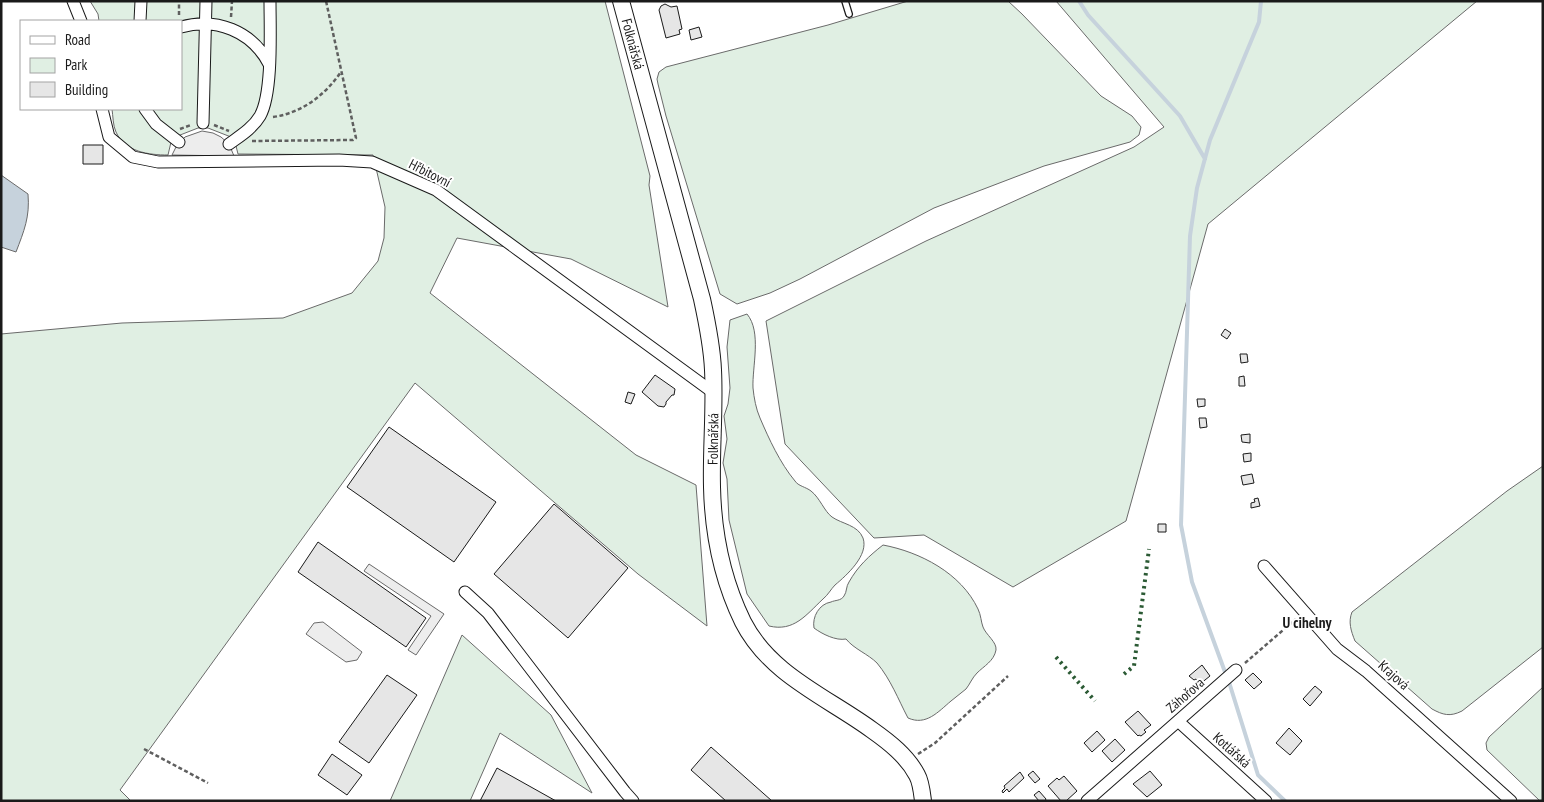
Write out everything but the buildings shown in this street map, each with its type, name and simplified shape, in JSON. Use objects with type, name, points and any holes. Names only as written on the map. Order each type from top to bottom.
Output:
[{"type":"street","points":[[73,1],[81,20]]},
{"type":"street","points":[[140,20],[141,1]]},
{"type":"street","points":[[202,123],[206,1]]},
{"type":"street","points":[[228,144],[259,118],[265,106],[268,88],[270,1]]},
{"type":"street","name":"Folknářská","points":[[621,1],[702,299],[711,343],[714,393],[712,486],[715,527],[726,575],[744,623],[761,649],[778,667],[894,746],[918,776],[923,801]]},
{"type":"street","points":[[182,27],[205,23],[231,28],[256,46],[269,64]]},
{"type":"street","name":"Hřbitovní","points":[[102,110],[109,137],[133,157],[158,162],[339,160],[372,162],[436,190],[714,393]]},
{"type":"street","points":[[146,110],[156,124],[179,142]]},
{"type":"street","name":"Krajová","points":[[1264,566],[1337,649],[1366,671],[1511,801]]},
{"type":"street","points":[[465,592],[488,612],[627,798]]},
{"type":"street","name":"Záhořova","points":[[1087,801],[1236,670]]},
{"type":"street","name":"Kotlářská","points":[[1179,722],[1266,801]]},
{"type":"lane","points":[[845,1],[849,14]]},
{"type":"path","points":[[179,1],[179,20]]},
{"type":"path","points":[[231,28],[232,1]]},
{"type":"path","points":[[243,133],[254,142],[353,140],[356,138],[326,1]]},
{"type":"path","points":[[259,118],[276,117],[307,106],[332,84],[341,71]]},
{"type":"path","points":[[1236,670],[1304,612]]},
{"type":"path","points":[[906,761],[934,743],[1008,676]]},
{"type":"path","points":[[144,750],[208,783]]},
{"type":"green space","points":[[90,1],[605,1],[650,176],[649,185],[668,307],[571,259],[457,238],[430,293],[636,455],[696,485],[707,626],[638,574],[415,383],[120,790],[131,801],[1,801],[1,334],[122,323],[283,318],[352,293],[378,261],[384,238],[385,207],[373,155],[238,154],[235,142],[231,137],[208,128],[198,128],[175,137],[171,142],[168,155],[138,151],[125,144],[115,130],[112,110],[182,110],[182,20],[99,20],[98,14]]},
{"type":"green space","points":[[908,1],[1008,1],[1101,96],[1132,116],[1141,127],[1139,135],[1130,142],[1044,166],[934,208],[770,293],[737,304],[720,294],[666,116],[657,79],[659,72],[666,67],[828,25]]},
{"type":"green space","points":[[1056,1],[1477,1],[1208,224],[1126,521],[1013,587],[924,535],[874,538],[785,444],[766,321],[926,241],[1134,147],[1164,127]]},
{"type":"green space","points":[[747,314],[752,321],[755,340],[753,388],[755,400],[759,415],[771,442],[784,467],[796,483],[814,494],[832,517],[857,530],[863,538],[864,544],[860,558],[845,576],[805,616],[786,627],[769,626],[747,594],[729,520],[727,479],[723,463],[727,439],[724,416],[730,388],[727,347],[730,320]]},
{"type":"green space","points":[[1543,466],[1543,647],[1462,711],[1450,715],[1440,713],[1432,709],[1355,641],[1350,626],[1352,612],[1507,491]]},
{"type":"green space","points":[[883,545],[897,548],[925,559],[950,575],[971,596],[979,611],[984,630],[996,647],[993,657],[975,675],[966,689],[926,719],[914,720],[908,718],[894,690],[877,663],[846,639],[829,636],[814,628],[815,615],[820,608],[827,603],[843,598],[848,584],[856,571],[868,557]]},
{"type":"green space","points":[[462,635],[551,715],[592,793],[500,733],[470,801],[390,801]]},
{"type":"green space","points":[[1543,687],[1543,801],[1540,801],[1487,750],[1486,743],[1489,737]]},
{"type":"shaded area","points":[[202,131],[221,137],[229,144],[234,156],[172,155],[177,145],[185,137]]},
{"type":"shaded area","points":[[1,175],[28,194],[27,217],[16,252],[1,247]]},
{"type":"shaded area","points":[[369,564],[444,614],[416,655],[408,650],[431,616],[364,571]]},
{"type":"shaded area","points":[[323,622],[362,652],[357,660],[346,662],[306,634],[314,623]]},
{"type":"waterway","points":[[1079,1],[1088,15],[1180,116],[1205,159]]},
{"type":"waterway","points":[[1225,672],[1192,582],[1181,525],[1190,236],[1197,188],[1210,140],[1259,22],[1261,1]]},
{"type":"waterway","points":[[1229,682],[1258,775],[1285,801]]},
{"type":"hedge","points":[[1124,674],[1134,666],[1149,549]]},
{"type":"hedge","points":[[1056,657],[1095,701]]},
{"type":"district","name":"U cihelny","points":[[1307,622]]}]
